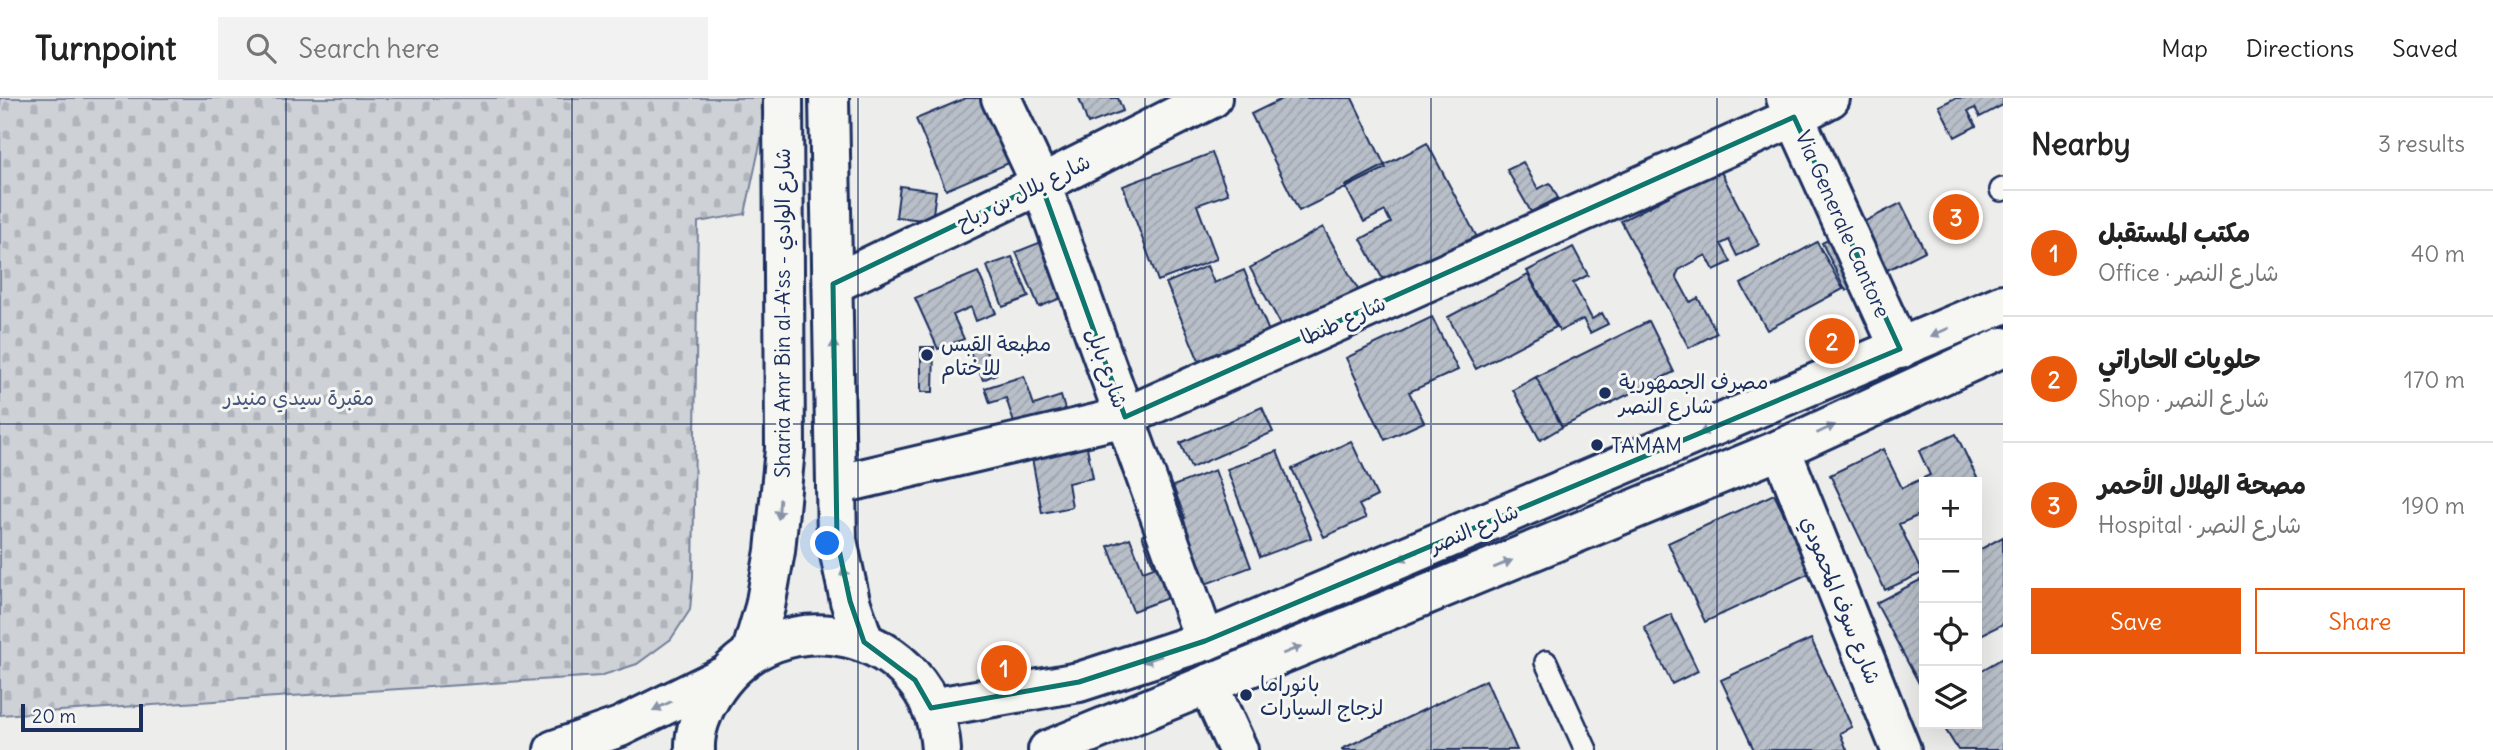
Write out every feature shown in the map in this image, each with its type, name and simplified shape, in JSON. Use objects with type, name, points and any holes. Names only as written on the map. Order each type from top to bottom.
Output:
[{"type":"main road","name":"Sharia Amr Bin al-A'ss - شارع الوادي","points":[[752,651],[765,607],[775,551],[785,449],[783,98]]},
{"type":"main road","points":[[830,98],[837,540],[850,601],[864,642]]},
{"type":"main road","name":"شارع بابل","points":[[1001,98],[1041,184],[1205,642]]},
{"type":"main road","name":"شارع بلال بن رباح","points":[[833,284],[1212,98]]},
{"type":"main road","name":"شارع طنطا","points":[[836,485],[1125,418],[1790,108],[1830,98]]},
{"type":"main road","name":"Via Generale Cantore","points":[[1790,108],[1900,349]]},
{"type":"main road","name":"شارع النصر","points":[[932,708],[1079,682],[1205,642],[2003,304]]},
{"type":"main road","name":"شارع النصر","points":[[1048,750],[1781,450],[2003,347]]},
{"type":"main road","name":"شارع سوف المحمودي","points":[[1781,450],[1901,750]]},
{"type":"main road","points":[[554,750],[620,727],[723,676],[752,651],[788,637],[826,633],[864,642],[892,658],[915,680],[932,708],[941,750]]},
{"type":"main road","points":[[695,750],[704,707],[723,676]]},
{"type":"main road","points":[[1208,684],[1238,750]]},
{"type":"lane","points":[[1546,662],[1586,750]]},
{"type":"highlighted area","points":[[1794,117],[1900,349],[1205,641],[1079,682],[931,708],[915,680],[864,642],[850,601],[837,540],[833,284],[1041,184],[1125,417]]},
{"type":"green space","name":"مقبرة سيدي منيدر","points":[[0,98],[770,98],[745,214],[698,222],[693,577],[690,610],[671,639],[637,664],[600,676],[0,715]]},
{"type":"building","points":[[966,98],[998,98],[1023,157],[946,190],[916,119]]},
{"type":"building","points":[[1079,98],[1118,98],[1123,111],[1088,124]]},
{"type":"building","points":[[1284,98],[1352,98],[1386,168],[1299,211],[1251,114]]},
{"type":"building","points":[[1955,98],[2003,98],[2003,105],[1980,117],[1975,108],[1968,111],[1976,126],[1955,137],[1939,106]]},
{"type":"building","points":[[1427,143],[1479,241],[1388,289],[1361,239],[1391,223],[1385,211],[1364,222],[1345,186]]},
{"type":"building","points":[[1212,153],[1228,194],[1197,205],[1217,259],[1158,281],[1123,186]]},
{"type":"building","points":[[1523,162],[1538,189],[1550,183],[1558,198],[1531,212],[1507,170]]},
{"type":"building","points":[[1720,170],[1759,245],[1737,256],[1729,240],[1721,244],[1731,262],[1714,270],[1706,255],[1679,270],[1676,276],[1690,302],[1698,298],[1717,333],[1689,348],[1621,221]]},
{"type":"building","points":[[900,186],[936,191],[932,221],[896,217]]},
{"type":"building","points":[[1901,203],[1925,251],[1846,291],[1822,243]]},
{"type":"building","points":[[1323,227],[1360,293],[1286,334],[1250,268]]},
{"type":"building","points":[[1049,239],[1071,294],[1039,307],[1016,252]]},
{"type":"building","points":[[1817,242],[1843,289],[1767,330],[1741,284]]},
{"type":"building","points":[[1573,247],[1588,275],[1573,283],[1592,319],[1602,313],[1608,324],[1590,333],[1583,319],[1560,331],[1527,271]]},
{"type":"building","points":[[1012,257],[1029,297],[1003,307],[987,266]]},
{"type":"building","points":[[1207,266],[1214,283],[1244,270],[1274,344],[1204,373],[1166,283]]},
{"type":"building","points":[[978,272],[996,313],[976,321],[971,307],[953,315],[964,339],[938,349],[915,298]]},
{"type":"building","points":[[1528,275],[1556,327],[1476,369],[1448,317]]},
{"type":"building","points":[[1432,317],[1458,370],[1409,392],[1424,422],[1385,440],[1346,358]]},
{"type":"building","points":[[1649,321],[1674,372],[1562,427],[1536,377]]},
{"type":"building","points":[[983,345],[996,374],[983,380],[969,351]]},
{"type":"building","points":[[921,347],[934,347],[933,392],[921,392]]},
{"type":"building","points":[[1024,376],[1034,405],[1061,396],[1066,413],[1016,429],[1006,398],[990,403],[985,388]]},
{"type":"building","points":[[1536,377],[1562,427],[1540,440],[1513,390]]},
{"type":"building","points":[[1262,407],[1273,432],[1191,468],[1180,443]]},
{"type":"building","points":[[1956,434],[1977,477],[1926,477],[1930,475],[1919,451]]},
{"type":"building","points":[[1085,437],[1093,478],[1068,483],[1072,507],[1042,513],[1030,447]]},
{"type":"building","points":[[1351,441],[1377,496],[1359,505],[1366,518],[1324,537],[1292,469]]},
{"type":"building","points":[[1883,449],[1902,488],[1919,480],[1919,515],[1899,524],[1919,567],[1919,574],[1885,590],[1830,475]]},
{"type":"building","points":[[1277,451],[1311,538],[1260,557],[1227,469]]},
{"type":"building","points":[[1215,470],[1251,567],[1133,611],[1108,546],[1130,538],[1143,571],[1154,567],[1142,535],[1185,518],[1173,486]]},
{"type":"building","points":[[1774,494],[1812,572],[1705,622],[1668,543]]},
{"type":"building","points":[[2003,537],[2003,624],[1982,634],[1982,603],[1982,548]]},
{"type":"building","points":[[1919,581],[1919,683],[1876,603]]},
{"type":"building","points":[[1671,614],[1698,671],[1672,684],[1644,627]]},
{"type":"building","points":[[1811,639],[1852,727],[1840,733],[1847,750],[1754,750],[1721,680]]},
{"type":"building","points":[[2003,658],[2003,750],[1958,750],[1945,729],[1982,729],[1982,670]]},
{"type":"building","points":[[1486,680],[1517,750],[1342,750],[1342,749]]},
{"type":"place","name":"مصحة الهلال الأحمر","points":[[1956,217]]},
{"type":"place","name":"حلويات الحاراتي","points":[[1832,341]]},
{"type":"place","name":"مطبعة القبس للاختام","points":[[927,355]]},
{"type":"place","name":"مصرف الجمهورية شارع النصر","points":[[1605,393]]},
{"type":"place","name":"TAMAM","points":[[1597,445]]},
{"type":"place","name":"مكتب المستقبل","points":[[1004,668]]},
{"type":"place","name":"بانوراما لزجاج السيارات","points":[[1246,695]]}]
